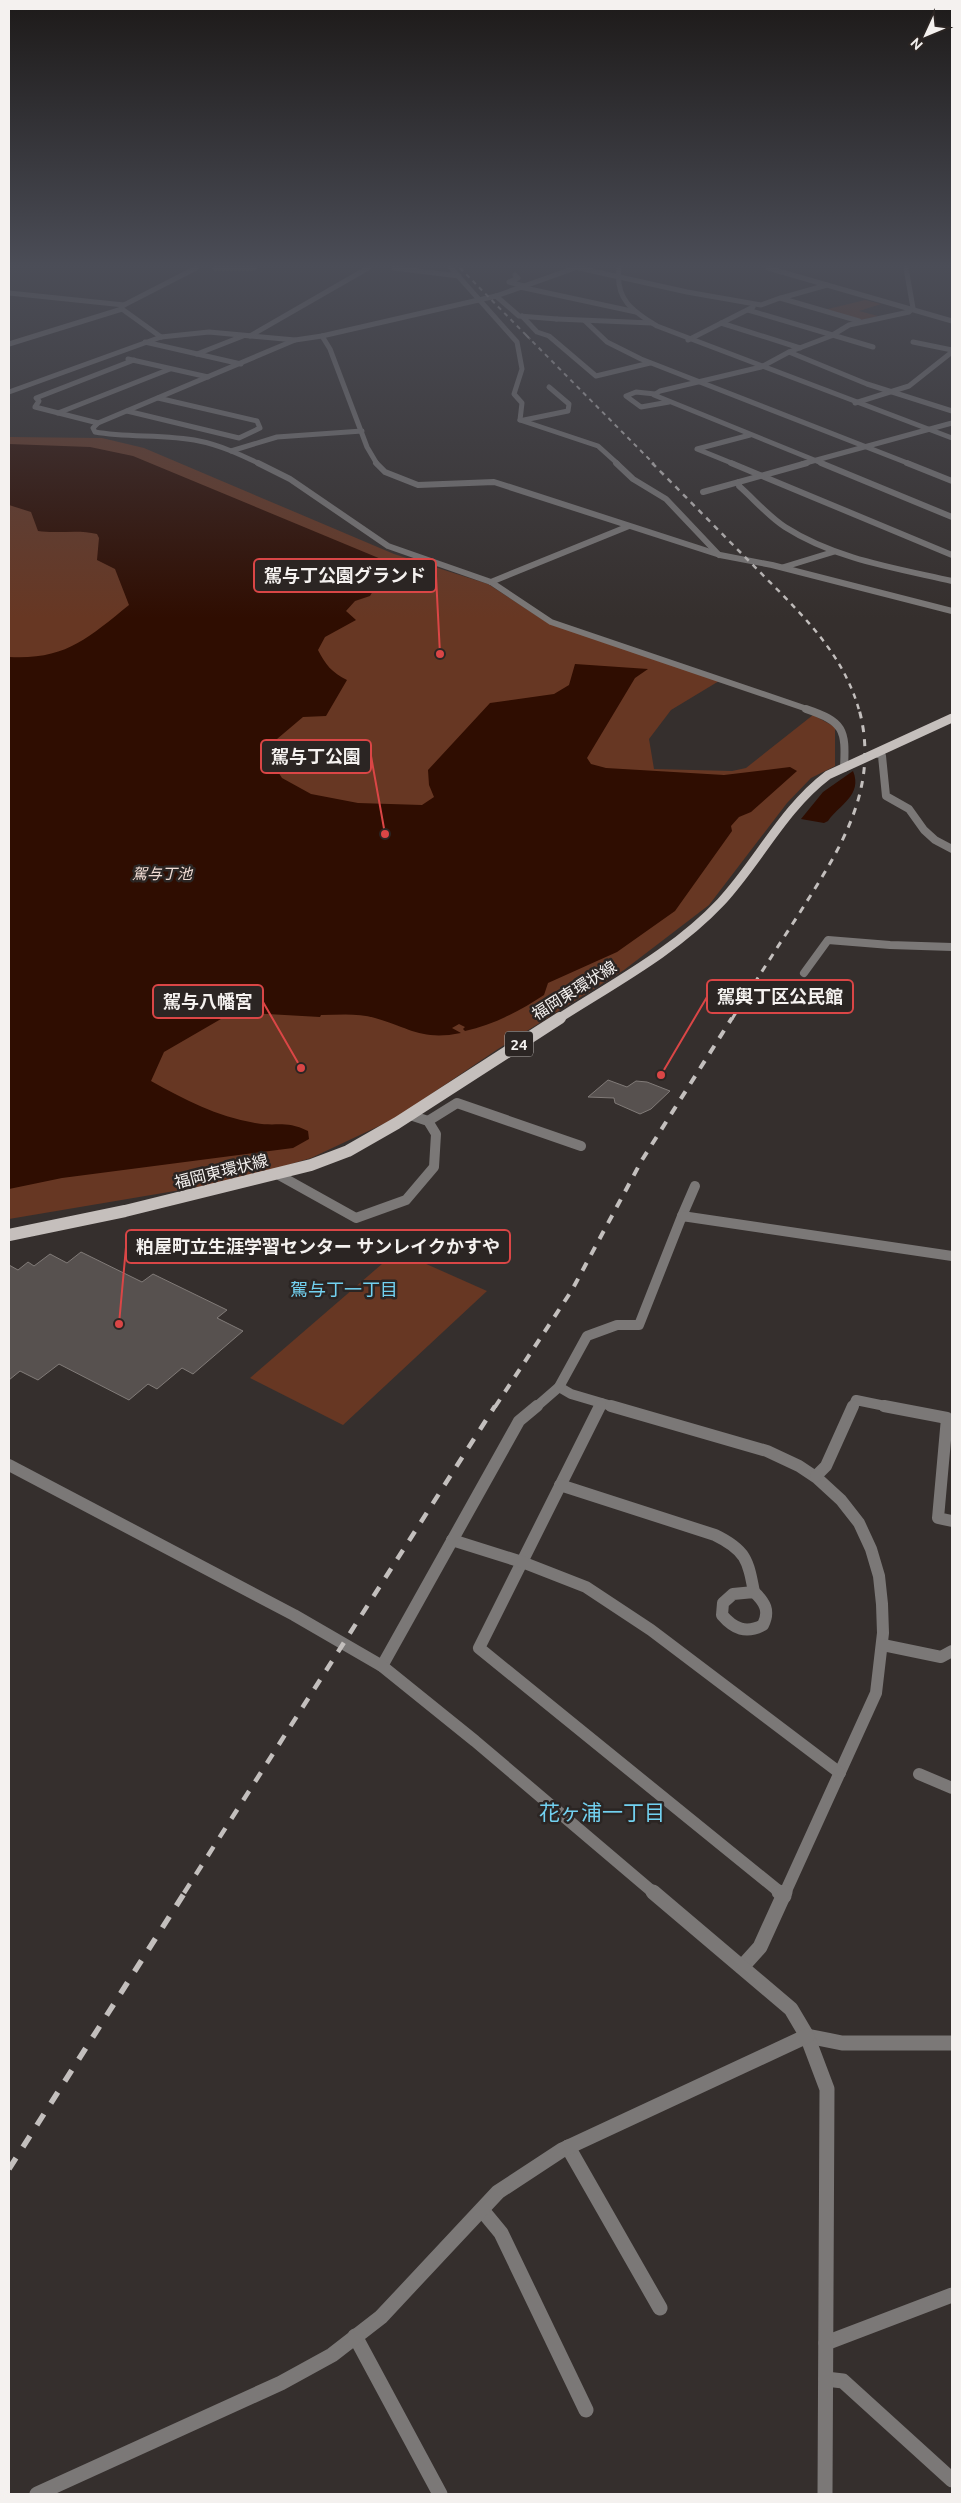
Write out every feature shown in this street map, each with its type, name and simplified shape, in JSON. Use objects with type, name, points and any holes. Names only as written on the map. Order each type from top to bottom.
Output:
[{"type":"main road","name":"福岡東環状線","points":[[9,1235],[125,1211],[277,1174],[311,1165],[348,1151],[410,1115],[683,939],[718,907],[742,879],[794,807],[815,784],[844,768],[952,718]]},
{"type":"street","points":[[11,385],[21,388]]},
{"type":"street","points":[[9,392],[30,385]]},
{"type":"street","points":[[70,385],[36,398],[39,401],[35,407],[98,423]]},
{"type":"street","points":[[58,413],[130,385]]},
{"type":"street","points":[[189,385],[93,425],[93,428],[95,432],[103,434],[199,441],[231,450],[263,464],[290,479],[388,546],[491,582],[551,622],[837,721],[846,734],[844,768]]},
{"type":"street","points":[[344,385],[377,465],[385,472],[399,478],[428,486],[481,481],[494,482],[720,556],[783,567],[952,611]]},
{"type":"street","points":[[517,385],[514,394],[522,403],[520,420]]},
{"type":"street","points":[[669,402],[645,407],[634,403],[626,394],[641,392],[655,394],[685,385]]},
{"type":"street","points":[[708,385],[952,481]]},
{"type":"street","points":[[807,385],[952,438]]},
{"type":"street","points":[[870,385],[952,411]]},
{"type":"street","points":[[855,403],[896,392],[908,385]]},
{"type":"street","points":[[520,420],[552,416],[568,411],[569,404],[549,387]]},
{"type":"street","points":[[655,394],[656,397],[951,516]]},
{"type":"street","points":[[128,411],[239,438],[260,428],[257,422],[158,398]]},
{"type":"street","points":[[520,420],[598,446],[633,479],[666,499],[720,556]]},
{"type":"street","points":[[703,492],[952,423]]},
{"type":"street","points":[[231,450],[277,437],[362,431]]},
{"type":"street","points":[[750,435],[697,449],[952,555]]},
{"type":"street","points":[[739,482],[740,486],[783,526],[814,544],[834,552],[915,574],[952,581]]},
{"type":"street","points":[[491,582],[629,526]]},
{"type":"street","points":[[783,567],[834,552]]},
{"type":"street","points":[[877,754],[882,756],[886,796],[909,809],[924,830],[952,850]]},
{"type":"street","points":[[804,973],[828,940],[868,945],[952,947]]},
{"type":"street","points":[[428,1121],[457,1103],[581,1146]]},
{"type":"street","points":[[277,1174],[356,1218],[406,1200],[434,1167],[436,1134],[428,1121],[410,1115]]},
{"type":"street","points":[[382,1666],[519,1422],[560,1387],[587,1336],[617,1324],[639,1325],[695,1186]]},
{"type":"street","points":[[682,1216],[952,1256]]},
{"type":"street","points":[[560,1387],[571,1394],[767,1451],[816,1476],[846,1504],[859,1521],[869,1542],[880,1579],[885,1621],[876,1693],[760,1947],[742,1967]]},
{"type":"street","points":[[816,1476],[826,1466],[856,1400],[947,1418],[938,1518],[952,1521]]},
{"type":"street","points":[[601,1403],[479,1648],[784,1896]]},
{"type":"street","points":[[9,1465],[294,1615],[382,1666],[791,2009],[807,2036],[827,2089],[825,2494]]},
{"type":"street","points":[[560,1485],[727,1540],[743,1553],[748,1561],[754,1592]]},
{"type":"street","points":[[452,1540],[522,1562],[586,1587],[620,1608],[840,1773]]},
{"type":"street","points":[[883,1645],[941,1657],[952,1651]]},
{"type":"street","points":[[919,1774],[952,1788]]},
{"type":"street","points":[[47,2492],[281,2383],[332,2355],[381,2317],[498,2192],[568,2147],[807,2036],[842,2043],[952,2043]]},
{"type":"street","points":[[568,2147],[660,2308]]},
{"type":"street","points":[[482,2210],[501,2233],[586,2410]]},
{"type":"street","points":[[826,2342],[952,2295]]},
{"type":"street","points":[[355,2336],[440,2494]]},
{"type":"street","points":[[826,2379],[843,2380],[952,2480]]},
{"type":"shaded area","name":"駕与丁池","points":[[9,437],[102,438],[144,448],[394,554],[488,584],[548,623],[719,681],[671,710],[649,739],[654,769],[732,771],[746,768],[813,715],[835,727],[835,766],[811,778],[787,803],[709,905],[624,970],[498,1049],[394,1119],[311,1158],[234,1181],[9,1219]]},
{"type":"shaded area","points":[[397,1251],[487,1291],[343,1425],[250,1378]]},
{"type":"water","name":"駕与丁池","points":[[9,444],[90,447],[133,456],[381,559],[393,569],[377,584],[370,596],[355,601],[346,611],[356,620],[325,637],[318,650],[330,668],[347,680],[326,716],[303,717],[264,750],[282,778],[311,794],[358,803],[422,805],[434,797],[429,785],[428,770],[490,703],[554,694],[569,685],[575,664],[648,669],[635,678],[587,758],[591,764],[606,768],[724,775],[790,767],[797,771],[751,812],[739,817],[731,826],[732,831],[675,911],[617,952],[548,983],[544,995],[506,1017],[465,1031],[463,1029],[465,1027],[459,1024],[452,1028],[461,1033],[436,1035],[417,1032],[362,1015],[321,1015],[320,1017],[233,1012],[164,1052],[151,1081],[214,1112],[255,1123],[287,1125],[308,1131],[309,1139],[293,1148],[62,1178],[9,1189],[9,657],[29,657],[61,651],[87,637],[129,605],[115,569],[97,560],[99,538],[97,534],[38,531],[31,512],[9,505]]},
{"type":"water","points":[[853,771],[855,787],[852,793],[828,821],[824,823],[801,819],[823,792]]},
{"type":"building","points":[[608,1080],[627,1087],[636,1081],[647,1082],[670,1091],[651,1109],[640,1114],[615,1103],[614,1098],[588,1097]]},
{"type":"building","points":[[81,1252],[142,1282],[153,1274],[227,1310],[217,1318],[243,1331],[193,1374],[182,1368],[157,1389],[148,1384],[129,1400],[59,1364],[38,1380],[20,1371],[9,1380],[9,1265],[18,1270],[28,1262],[34,1266],[50,1254],[67,1263]]},
{"type":"railway","points":[[575,385],[654,464]]},
{"type":"railway","points":[[652,463],[800,613],[829,649],[841,668],[859,710]]},
{"type":"railway","points":[[732,1019],[812,893],[852,819],[860,793],[864,767],[864,739],[859,709]]},
{"type":"railway","points":[[495,1407],[572,1290],[642,1160],[732,1018]]},
{"type":"railway","points":[[184,1893],[495,1406]]},
{"type":"railway","points":[[9,2169],[185,1892]]},
{"type":"place","name":"駕与丁公園グランド","points":[[440,654]]},
{"type":"place","name":"駕与丁公園","points":[[385,834]]},
{"type":"place","name":"駕与八幡宮","points":[[301,1068]]},
{"type":"place","name":"駕輿丁区公民館","points":[[661,1075]]},
{"type":"place","name":"粕屋町立生涯学習センター サンレイクかすや","points":[[119,1324]]},
{"type":"district","name":"駕与丁一丁目","points":[[344,1289]]},
{"type":"district","name":"花ヶ浦一丁目","points":[[602,1812]]}]
